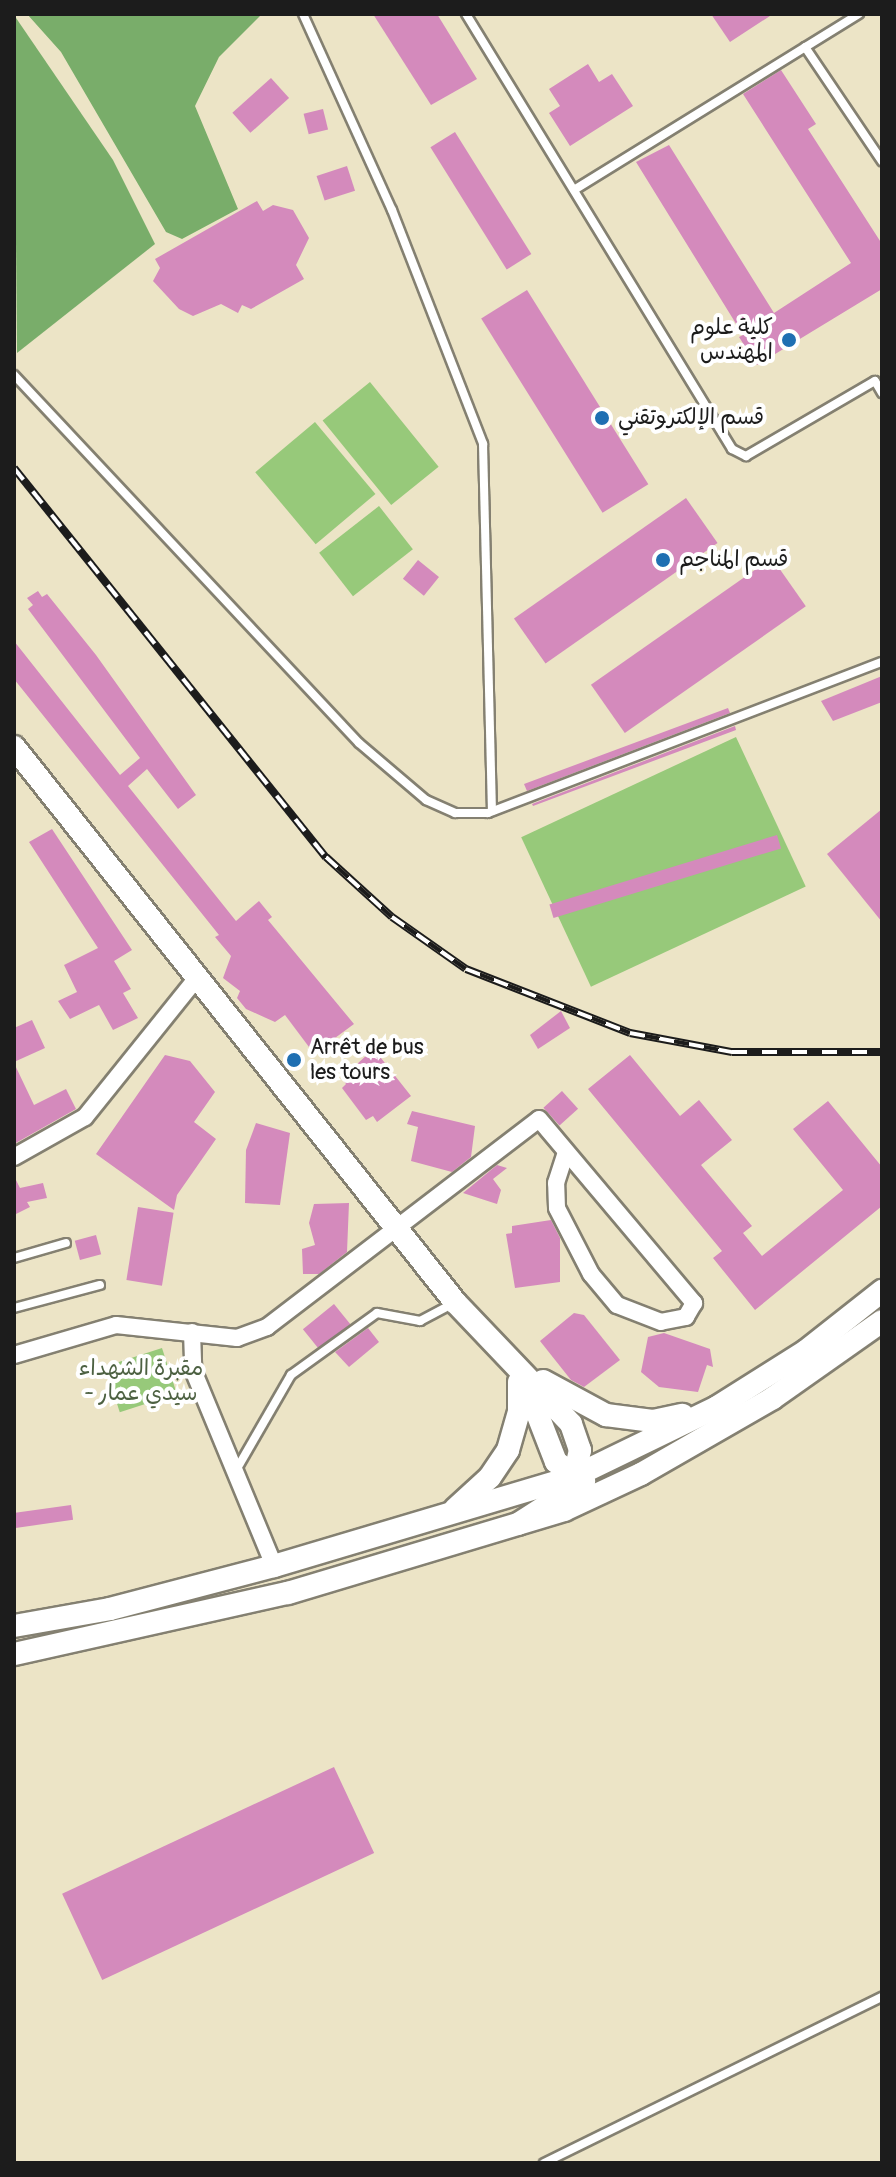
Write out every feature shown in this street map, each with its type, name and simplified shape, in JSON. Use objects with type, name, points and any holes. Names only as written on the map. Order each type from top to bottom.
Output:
[{"type":"main road","points":[[14,747],[455,1302],[518,1365],[577,1433],[580,1450],[565,1497],[518,1524]]},
{"type":"main road","points":[[14,1626],[110,1609],[274,1566],[573,1477],[717,1407],[806,1351],[882,1291]]},
{"type":"main road","points":[[14,1654],[288,1593],[518,1524],[598,1496],[773,1398],[882,1321]]},
{"type":"main road","points":[[518,1365],[581,1405],[630,1421],[717,1407]]},
{"type":"main road","points":[[518,1365],[551,1452],[573,1477],[597,1484],[641,1474]]},
{"type":"main road","points":[[450,1513],[490,1477],[508,1450],[519,1412],[518,1365]]},
{"type":"street","points":[[14,1157],[85,1117],[196,979]]},
{"type":"street","points":[[14,1355],[116,1325],[237,1338],[267,1327],[539,1119],[694,1303],[686,1317],[661,1322],[617,1305],[591,1274],[557,1208],[556,1183],[566,1153]]},
{"type":"street","points":[[192,1332],[193,1370],[274,1566]]},
{"type":"lane","points":[[303,14],[392,210],[483,444],[492,811]]},
{"type":"lane","points":[[466,14],[732,449],[746,456],[875,381],[882,393]]},
{"type":"lane","points":[[574,190],[859,14]]},
{"type":"lane","points":[[805,47],[882,161]]},
{"type":"lane","points":[[14,375],[394,776],[426,800],[455,813],[492,811],[882,662]]},
{"type":"lane","points":[[14,1258],[66,1243]]},
{"type":"lane","points":[[14,1308],[100,1285]]},
{"type":"lane","points":[[234,1473],[291,1375],[377,1313],[420,1321],[455,1302]]},
{"type":"lane","points":[[544,2163],[882,1997]]},
{"type":"green space","points":[[27,14],[262,14],[219,57],[195,106],[238,209],[182,239],[166,232],[61,52]]},
{"type":"green space","points":[[14,15],[113,160],[155,244],[17,353]]},
{"type":"green space","points":[[370,382],[439,467],[391,505],[323,420]]},
{"type":"green space","points":[[315,422],[375,494],[316,544],[255,472]]},
{"type":"green space","points":[[379,506],[413,549],[353,596],[319,553]]},
{"type":"green space","points":[[736,737],[806,887],[591,987],[521,837]]},
{"type":"green space","name":"مقبرة الشهداء - سيدي عمار","points":[[162,1348],[177,1394],[120,1412],[105,1367]]},
{"type":"building","points":[[373,14],[437,14],[477,79],[431,105]]},
{"type":"building","points":[[711,14],[773,14],[730,42]]},
{"type":"building","points":[[588,64],[599,82],[612,74],[633,106],[570,146],[549,113],[560,106],[549,89]]},
{"type":"building","points":[[781,70],[816,124],[808,129],[882,244],[882,289],[757,365],[739,337],[743,335],[636,162],[669,145],[774,313],[851,263],[743,94]]},
{"type":"building","points":[[271,78],[289,98],[250,133],[232,113]]},
{"type":"building","points":[[323,109],[328,129],[309,134],[304,114]]},
{"type":"building","points":[[455,132],[531,254],[507,269],[430,147]]},
{"type":"building","points":[[347,166],[355,191],[325,201],[317,176]]},
{"type":"building","points":[[257,201],[263,211],[273,205],[293,210],[309,238],[296,265],[304,279],[251,309],[242,305],[238,313],[221,304],[193,316],[179,309],[153,281],[160,268],[155,259]]},
{"type":"building","points":[[527,290],[648,484],[603,513],[481,319]]},
{"type":"building","points":[[686,498],[718,543],[546,664],[514,618]]},
{"type":"building","points":[[772,558],[806,606],[625,733],[591,685]]},
{"type":"building","points":[[418,560],[439,577],[424,596],[403,579]]},
{"type":"building","points":[[38,591],[42,597],[47,594],[96,655],[196,795],[178,809],[147,769],[128,786],[236,921],[259,901],[272,917],[268,920],[354,1024],[320,1049],[314,1043],[309,1047],[285,1015],[275,1022],[246,1009],[237,998],[240,991],[223,978],[231,956],[215,937],[219,935],[14,679],[14,641],[120,775],[140,758],[28,609],[33,605],[27,598]]},
{"type":"building","points":[[882,676],[882,702],[833,721],[821,701]]},
{"type":"building","points":[[728,708],[730,713],[527,791],[524,784]]},
{"type":"building","points":[[735,726],[736,730],[532,804]]},
{"type":"building","points":[[882,809],[882,922],[827,854]]},
{"type":"building","points":[[52,829],[132,950],[114,961],[131,989],[123,993],[138,1018],[113,1030],[99,1005],[70,1019],[58,1001],[77,992],[64,965],[98,948],[29,842]]},
{"type":"building","points":[[777,835],[781,848],[553,918],[549,905]]},
{"type":"building","points":[[561,1011],[570,1028],[538,1049],[530,1035]]},
{"type":"building","points":[[32,1020],[45,1048],[14,1062],[14,1028]]},
{"type":"building","points":[[369,1053],[377,1053],[411,1096],[377,1122],[373,1116],[366,1120],[342,1088],[346,1084],[342,1078]]},
{"type":"building","points":[[165,1055],[190,1061],[215,1092],[194,1122],[216,1139],[177,1195],[174,1210],[96,1154]]},
{"type":"building","points":[[630,1055],[680,1116],[699,1100],[732,1140],[701,1165],[752,1226],[743,1233],[762,1256],[843,1190],[793,1129],[828,1101],[882,1167],[882,1206],[755,1310],[713,1258],[722,1251],[588,1089]]},
{"type":"building","points":[[14,1063],[34,1105],[66,1089],[76,1109],[14,1144]]},
{"type":"building","points":[[562,1091],[578,1109],[559,1126],[543,1108]]},
{"type":"building","points":[[412,1111],[475,1126],[471,1157],[452,1172],[411,1161],[418,1127],[407,1124]]},
{"type":"building","points":[[256,1123],[290,1133],[280,1205],[245,1203],[246,1150]]},
{"type":"building","points":[[497,1165],[507,1168],[493,1179],[501,1190],[497,1204],[463,1193]]},
{"type":"building","points":[[14,1176],[20,1188],[43,1183],[47,1198],[27,1202],[30,1207],[14,1215]]},
{"type":"building","points":[[349,1203],[347,1252],[319,1274],[303,1274],[302,1249],[315,1245],[309,1223],[314,1204]]},
{"type":"building","points":[[138,1207],[174,1213],[162,1286],[126,1280]]},
{"type":"building","points":[[551,1220],[560,1238],[560,1282],[515,1288],[506,1234],[512,1233],[512,1226]]},
{"type":"building","points":[[96,1235],[101,1254],[80,1260],[75,1241]]},
{"type":"building","points":[[334,1304],[350,1324],[319,1349],[303,1329]]},
{"type":"building","points":[[574,1313],[584,1315],[620,1360],[584,1387],[571,1380],[540,1341]]},
{"type":"building","points":[[368,1328],[379,1342],[349,1367],[335,1352]]},
{"type":"building","points":[[664,1333],[710,1349],[713,1367],[707,1365],[698,1392],[659,1387],[641,1372],[648,1337]]},
{"type":"building","points":[[71,1505],[73,1520],[16,1528],[14,1513]]},
{"type":"building","points":[[334,1767],[374,1853],[102,1980],[62,1894]]},
{"type":"railway","points":[[14,468],[326,857],[392,917],[466,969],[630,1033],[732,1052],[882,1052]]},
{"type":"place","name":"كلية علوم المهندس","points":[[789,340]]},
{"type":"place","name":"قسم الإلكتروتقني","points":[[602,418]]},
{"type":"place","name":"قسم المناجم","points":[[663,560]]},
{"type":"place","name":"Arrêt de bus les tours","points":[[294,1060]]}]
